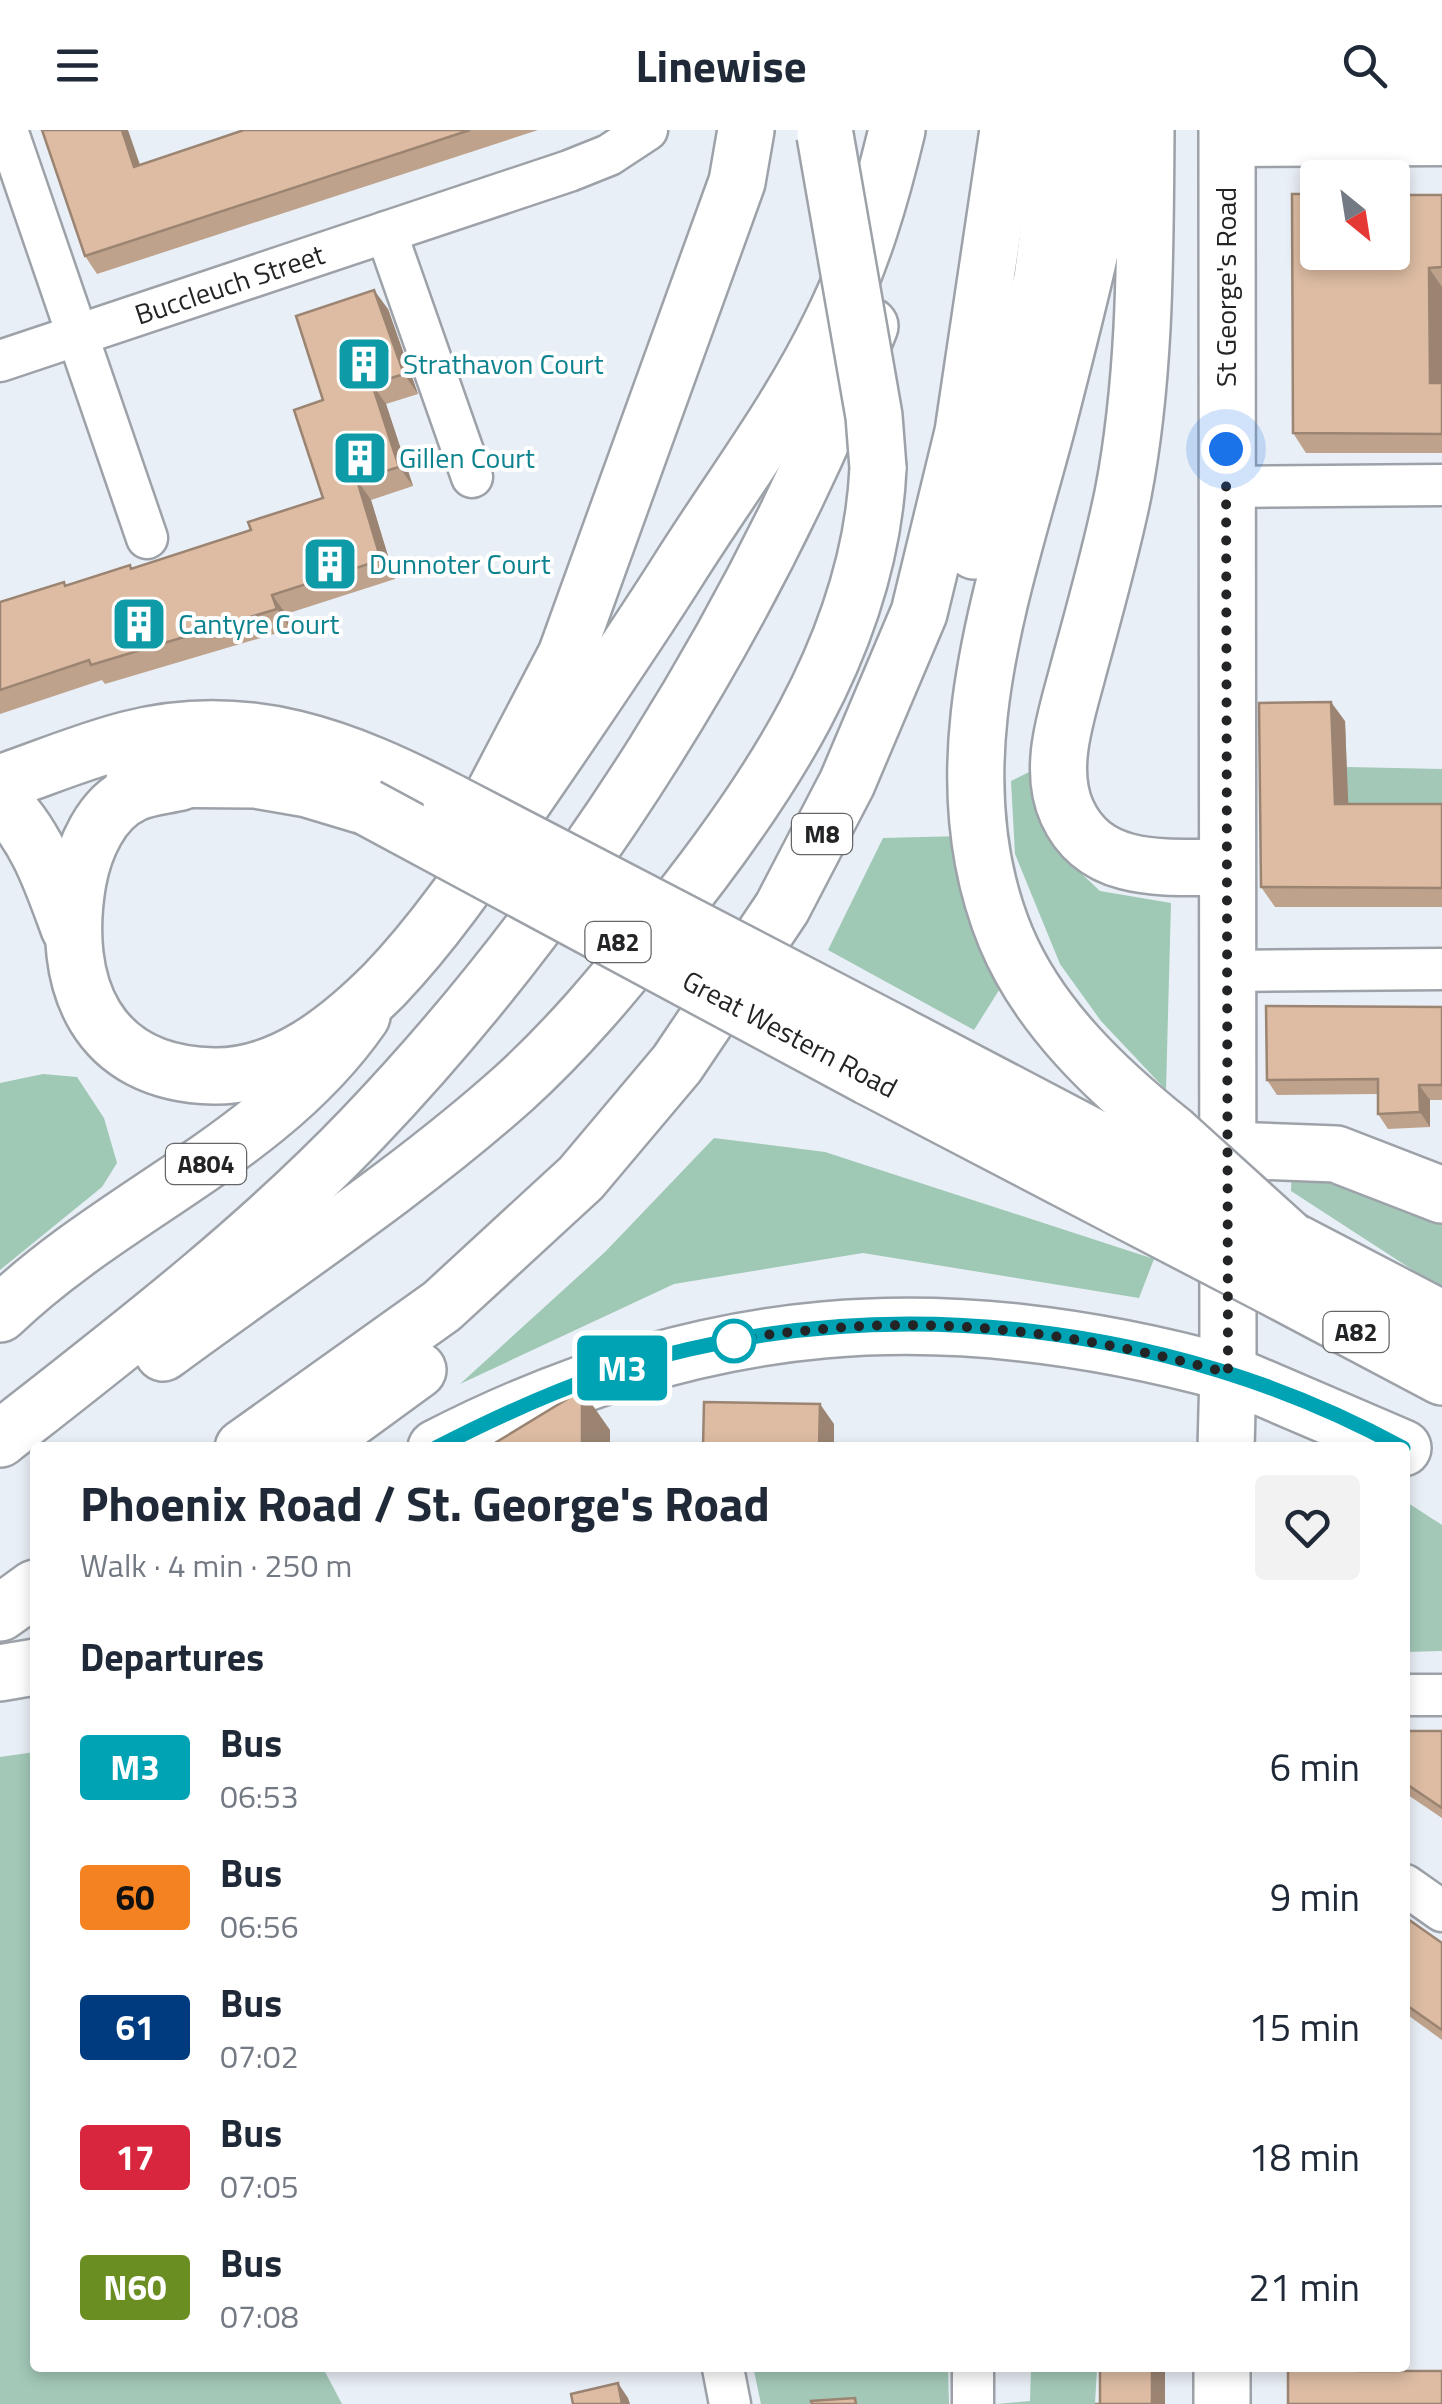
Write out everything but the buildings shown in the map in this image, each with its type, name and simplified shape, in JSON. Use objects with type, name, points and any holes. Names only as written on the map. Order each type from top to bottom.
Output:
[{"type":"main road","name":"A804","points":[[0,1314],[68,1256],[267,1119],[335,1052],[383,985],[476,831],[566,655],[737,182],[746,130]]},
{"type":"main road","points":[[7,800],[46,866],[70,933],[80,990],[100,1025],[149,1062],[193,1075],[247,1074],[273,1066],[329,1031],[383,985],[461,893],[603,688],[794,393],[860,260],[897,130]]},
{"type":"main road","points":[[0,1465],[90,1386],[362,1130],[492,979],[617,806],[675,717],[759,567],[824,435],[907,226],[933,130]]},
{"type":"main road","name":"M8","points":[[252,1442],[344,1380],[442,1306],[581,1178],[677,1064],[746,965],[812,856],[891,683],[919,613],[942,536],[962,432],[1008,130]]},
{"type":"main road","points":[[320,1442],[428,1363],[574,1235],[648,1153],[772,990],[857,841],[897,753],[974,552],[1042,279],[1061,130]]},
{"type":"main road","points":[[1114,130],[1074,319],[984,666],[976,740],[977,815],[986,872],[1006,937],[1036,992],[1120,1091],[1144,1168],[1279,1263]]},
{"type":"main road","points":[[1146,130],[1144,256],[1123,492],[1074,686],[1058,765],[1059,784],[1066,810],[1079,833],[1112,859],[1166,867],[1227,867]]},
{"type":"main road","points":[[0,1438],[90,1386],[308,1246],[511,1090],[612,986],[766,789],[854,602],[868,550],[878,468],[874,416],[825,132]]},
{"type":"main road","name":"St George's Road","points":[[1226,1442],[1227,138]]},
{"type":"main road","name":"Great Western Road","points":[[7,800],[132,738],[214,728],[284,733],[375,787],[883,1055],[1144,1168],[1442,1377]]},
{"type":"main road","name":"Great Western Road","points":[[7,800],[126,778],[181,782],[255,780],[306,789],[375,787]]},
{"type":"main road","points":[[70,933],[82,858],[101,820],[131,794],[181,782]]},
{"type":"main road","points":[[1228,1150],[1336,1154],[1442,1195]]},
{"type":"main road","name":"Great Western Road","points":[[1279,1263],[1442,1319]]},
{"type":"main road","points":[[449,1442],[552,1394],[630,1366],[718,1344],[828,1328],[957,1325],[1133,1348],[1228,1373],[1390,1442]]},
{"type":"main road","points":[[1410,1451],[1442,1469]]},
{"type":"main road","points":[[0,1613],[30,1592]]},
{"type":"main road","points":[[0,1652],[30,1631]]},
{"type":"main road","points":[[0,1672],[30,1668]]},
{"type":"main road","points":[[1222,2372],[1222,2404]]},
{"type":"street","points":[[7,130],[148,538]]},
{"type":"street","name":"Buccleuch Street","points":[[0,361],[569,171],[608,154],[647,130]]},
{"type":"street","points":[[1227,138],[1442,145]]},
{"type":"street","points":[[386,232],[472,477]]},
{"type":"street","points":[[1225,486],[1442,485]]},
{"type":"street","points":[[1229,948],[1442,969]]},
{"type":"street","points":[[1410,1696],[1442,1695]]},
{"type":"street","points":[[1410,1889],[1442,1911]]},
{"type":"street","points":[[725,2372],[730,2404]]},
{"type":"street","points":[[972,2372],[972,2404]]},
{"type":"green space","points":[[1347,767],[1442,769],[1442,824],[1345,823]]},
{"type":"green space","points":[[1031,771],[1053,847],[1100,891],[1171,903],[1166,1090],[1101,1021],[1060,964],[1015,854],[1011,781]]},
{"type":"green space","points":[[963,836],[1006,979],[974,1030],[828,950],[883,838]]},
{"type":"green space","points":[[43,1074],[77,1077],[104,1118],[117,1163],[102,1187],[0,1270],[0,1083]]},
{"type":"green space","points":[[714,1138],[825,1152],[1154,1259],[1139,1298],[863,1253],[674,1284],[460,1384],[605,1252]]},
{"type":"green space","points":[[1292,1164],[1442,1207],[1442,1289],[1291,1191]]},
{"type":"green space","points":[[1410,1504],[1442,1525],[1442,1651],[1410,1652]]},
{"type":"green space","points":[[30,1753],[30,2372],[325,2372],[342,2404],[0,2404],[0,1757]]},
{"type":"green space","points":[[754,2372],[948,2372],[949,2404],[761,2404]]},
{"type":"green space","points":[[1031,2372],[1097,2372],[1095,2404],[997,2404],[1030,2401]]},
{"type":"bus line","name":"M3","points":[[447,1442],[552,1394],[667,1355],[778,1333],[884,1324],[1007,1329],[1133,1348],[1228,1373],[1393,1442]]},
{"type":"place","name":"Strathavon Court","points":[[364,364]]},
{"type":"place","name":"Gillen Court","points":[[360,458]]},
{"type":"place","name":"Dunnoter Court","points":[[330,564]]},
{"type":"place","name":"Cantyre Court","points":[[139,624]]},
{"type":"route","points":[[734,1341],[828,1328],[957,1325],[1133,1348],[1228,1373],[1226,449]]}]
